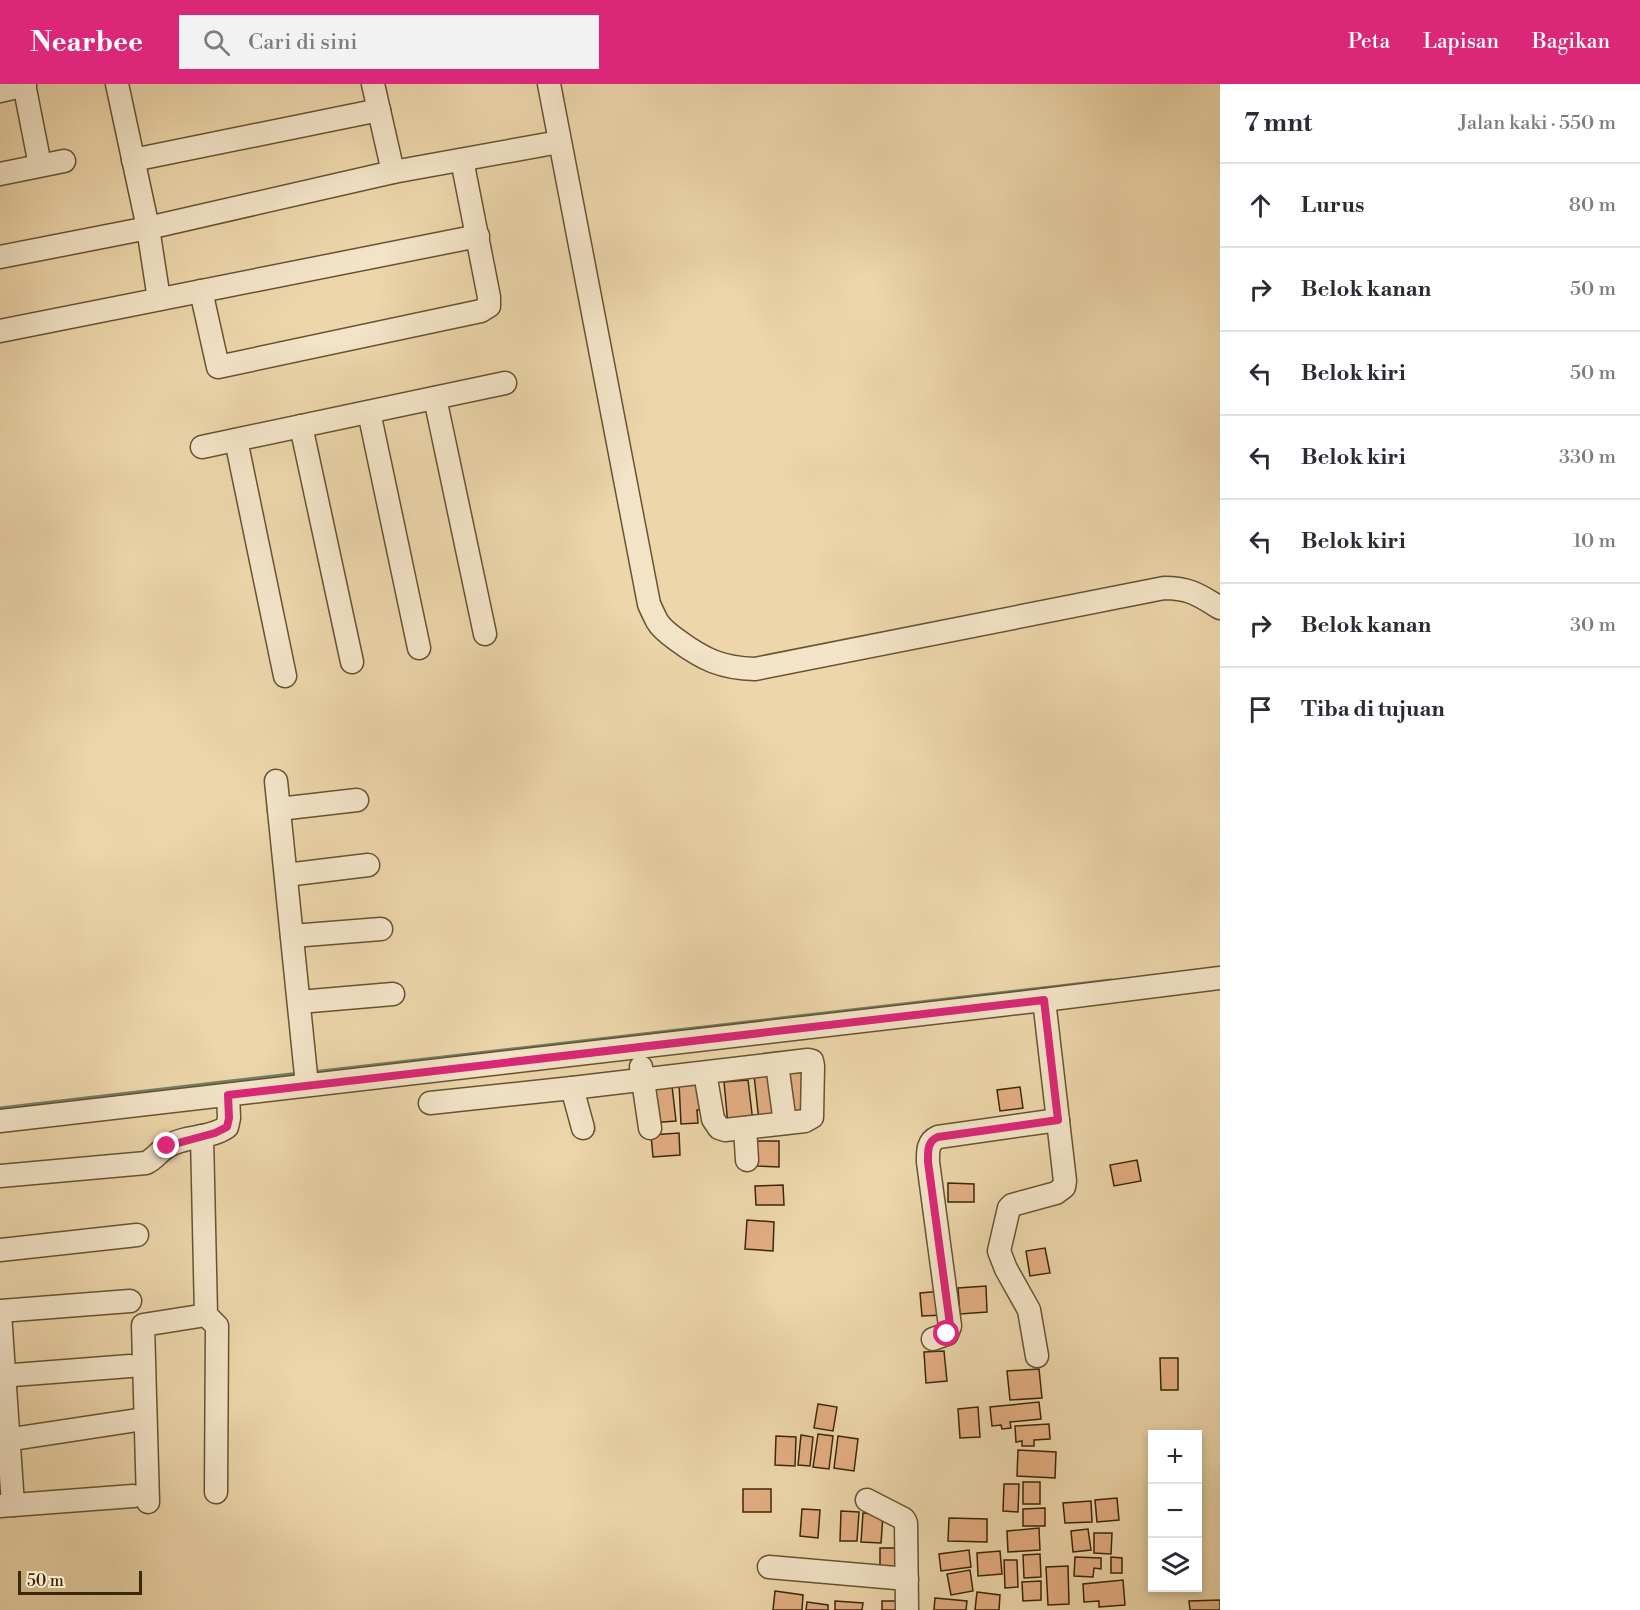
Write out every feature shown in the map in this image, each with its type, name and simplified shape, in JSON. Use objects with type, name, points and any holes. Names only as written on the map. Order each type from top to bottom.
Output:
[{"type":"street","points":[[117,84],[147,228],[159,299]]},
{"type":"street","points":[[373,84],[393,172]]},
{"type":"street","points":[[549,84],[649,604],[658,623],[693,652],[714,664],[735,669],[755,669],[1164,588],[1180,588],[1190,591],[1220,608]]},
{"type":"street","points":[[0,91],[25,85],[40,165]]},
{"type":"street","points":[[133,160],[379,110]]},
{"type":"street","points":[[0,257],[147,228],[393,172],[559,142]]},
{"type":"street","points":[[201,291],[218,367],[481,311],[489,306],[489,297],[462,160]]},
{"type":"street","points":[[0,174],[64,161]]},
{"type":"street","points":[[0,331],[478,236]]},
{"type":"street","points":[[202,447],[505,383]]},
{"type":"street","points":[[435,398],[485,634]]},
{"type":"street","points":[[369,412],[418,648]]},
{"type":"street","points":[[301,426],[352,662]]},
{"type":"street","points":[[236,440],[285,676]]},
{"type":"street","points":[[276,781],[306,1078]]},
{"type":"street","points":[[279,809],[357,800]]},
{"type":"street","points":[[286,875],[368,865]]},
{"type":"street","points":[[292,936],[381,928]]},
{"type":"street","points":[[0,1121],[228,1095],[306,1078],[639,1047],[1220,978]]},
{"type":"street","points":[[298,1002],[393,994]]},
{"type":"street","points":[[1037,1356],[1029,1311],[999,1251],[1009,1208],[1012,1205],[1056,1193],[1064,1186],[1065,1181],[1044,1000]]},
{"type":"street","points":[[639,1047],[650,1128]]},
{"type":"street","points":[[430,1103],[511,1104],[572,1088],[808,1060],[813,1064],[812,1117],[805,1121],[725,1130],[719,1128],[713,1119],[705,1073]]},
{"type":"street","points":[[777,1065],[785,1123]]},
{"type":"street","points":[[572,1088],[583,1128]]},
{"type":"street","points":[[0,1176],[146,1163],[154,1159],[167,1146],[215,1133],[227,1127],[228,1095]]},
{"type":"street","points":[[933,1339],[947,1334],[950,1326],[928,1162],[930,1143],[938,1137],[1058,1120]]},
{"type":"street","points":[[745,1128],[747,1160]]},
{"type":"street","points":[[202,1136],[206,1315],[217,1326],[216,1492]]},
{"type":"street","points":[[0,1250],[137,1235]]},
{"type":"street","points":[[130,1301],[0,1312],[6,1506],[140,1499],[144,1419],[143,1325],[206,1315]]},
{"type":"street","points":[[2,1376],[130,1366]]},
{"type":"street","points":[[4,1440],[144,1419]]},
{"type":"street","points":[[867,1500],[905,1521],[907,1610]]},
{"type":"street","points":[[768,1567],[907,1579]]},
{"type":"building","points":[[808,1072],[811,1112],[784,1114],[782,1073]]},
{"type":"building","points":[[775,1073],[774,1119],[759,1121],[754,1075]]},
{"type":"building","points":[[748,1080],[753,1122],[728,1125],[724,1082]]},
{"type":"building","points":[[704,1082],[706,1110],[697,1110],[698,1123],[681,1124],[679,1083]]},
{"type":"building","points":[[672,1086],[676,1121],[650,1123],[647,1088]]},
{"type":"building","points":[[1020,1087],[1023,1108],[1000,1111],[997,1090]]},
{"type":"building","points":[[679,1133],[680,1155],[653,1157],[651,1135]]},
{"type":"building","points":[[756,1141],[779,1141],[779,1167],[756,1166]]},
{"type":"building","points":[[1137,1160],[1141,1181],[1114,1186],[1110,1165]]},
{"type":"building","points":[[948,1183],[974,1184],[974,1202],[948,1202]]},
{"type":"building","points":[[783,1185],[784,1205],[756,1205],[755,1186]]},
{"type":"building","points":[[747,1220],[774,1222],[773,1251],[745,1249]]},
{"type":"building","points":[[1045,1248],[1050,1273],[1030,1276],[1026,1251]]},
{"type":"building","points":[[986,1286],[987,1312],[960,1314],[958,1288]]},
{"type":"building","points":[[942,1291],[944,1315],[922,1316],[920,1293]]},
{"type":"building","points":[[944,1351],[947,1381],[926,1383],[924,1352]]},
{"type":"building","points":[[1160,1358],[1178,1358],[1178,1390],[1161,1390]]},
{"type":"building","points":[[1039,1369],[1042,1398],[1010,1400],[1007,1371]]},
{"type":"building","points":[[1039,1402],[1041,1419],[1010,1422],[1011,1428],[1002,1429],[1001,1425],[992,1426],[990,1407]]},
{"type":"building","points":[[818,1404],[837,1407],[833,1431],[814,1428]]},
{"type":"building","points":[[978,1407],[980,1437],[960,1438],[958,1409]]},
{"type":"building","points":[[1049,1424],[1050,1439],[1034,1440],[1034,1446],[1022,1446],[1022,1441],[1016,1442],[1015,1426]]},
{"type":"building","points":[[818,1434],[833,1436],[829,1469],[813,1467]]},
{"type":"building","points":[[801,1435],[813,1437],[810,1466],[798,1465]]},
{"type":"building","points":[[776,1436],[796,1437],[795,1466],[775,1465]]},
{"type":"building","points":[[838,1436],[858,1439],[854,1471],[834,1468]]},
{"type":"building","points":[[1018,1450],[1056,1452],[1055,1478],[1017,1476]]},
{"type":"building","points":[[1023,1482],[1040,1482],[1040,1504],[1023,1504]]},
{"type":"building","points":[[1004,1484],[1019,1484],[1018,1512],[1003,1511]]},
{"type":"building","points":[[743,1489],[771,1489],[771,1512],[743,1512]]},
{"type":"building","points":[[1117,1498],[1119,1520],[1097,1522],[1095,1500]]},
{"type":"building","points":[[1091,1501],[1092,1522],[1065,1523],[1063,1503]]},
{"type":"building","points":[[1045,1508],[1045,1526],[1023,1526],[1023,1509]]},
{"type":"building","points":[[802,1509],[820,1510],[818,1538],[800,1536]]},
{"type":"building","points":[[841,1511],[859,1512],[857,1541],[840,1541]]},
{"type":"building","points":[[863,1513],[883,1515],[881,1543],[861,1542]]},
{"type":"building","points":[[949,1518],[987,1519],[987,1542],[948,1541]]},
{"type":"building","points":[[1039,1528],[1040,1550],[1008,1552],[1007,1531]]},
{"type":"building","points":[[1088,1529],[1091,1550],[1073,1552],[1071,1531]]},
{"type":"building","points":[[1094,1533],[1112,1533],[1111,1554],[1094,1553]]},
{"type":"building","points":[[880,1548],[896,1548],[896,1570],[880,1570]]},
{"type":"building","points":[[969,1550],[971,1567],[941,1571],[939,1554]]},
{"type":"building","points":[[1000,1551],[1002,1574],[978,1576],[977,1553]]},
{"type":"building","points":[[1040,1554],[1041,1577],[1024,1578],[1023,1555]]},
{"type":"building","points":[[1075,1557],[1101,1558],[1101,1569],[1094,1568],[1093,1577],[1074,1576]]},
{"type":"building","points":[[1111,1557],[1122,1558],[1122,1573],[1111,1573]]},
{"type":"building","points":[[1004,1560],[1017,1560],[1018,1587],[1005,1588]]},
{"type":"building","points":[[1068,1566],[1069,1604],[1048,1605],[1046,1567]]},
{"type":"building","points":[[970,1570],[973,1591],[951,1595],[947,1574]]},
{"type":"building","points":[[1123,1580],[1125,1605],[1099,1607],[1099,1601],[1084,1602],[1083,1584]]},
{"type":"building","points":[[1041,1581],[1041,1600],[1023,1601],[1022,1582]]},
{"type":"building","points":[[775,1591],[803,1595],[802,1610],[773,1610]]},
{"type":"building","points":[[977,1592],[1000,1595],[999,1610],[975,1610]]},
{"type":"building","points":[[935,1598],[967,1601],[966,1610],[934,1610]]},
{"type":"building","points":[[1220,1600],[1220,1610],[1190,1610],[1189,1601]]},
{"type":"building","points":[[835,1601],[863,1603],[862,1610],[835,1610]]},
{"type":"building","points":[[882,1601],[900,1601],[900,1610],[882,1610]]},
{"type":"building","points":[[807,1602],[828,1605],[828,1610],[806,1610]]},
{"type":"waterway","points":[[312,1073],[1111,981]]},
{"type":"waterway","points":[[0,1109],[300,1074]]},
{"type":"route","points":[[167,1146],[215,1133],[227,1127],[229,1123],[228,1095],[1044,1000],[1058,1120],[938,1137],[930,1143],[928,1148],[950,1326],[947,1334]]}]
